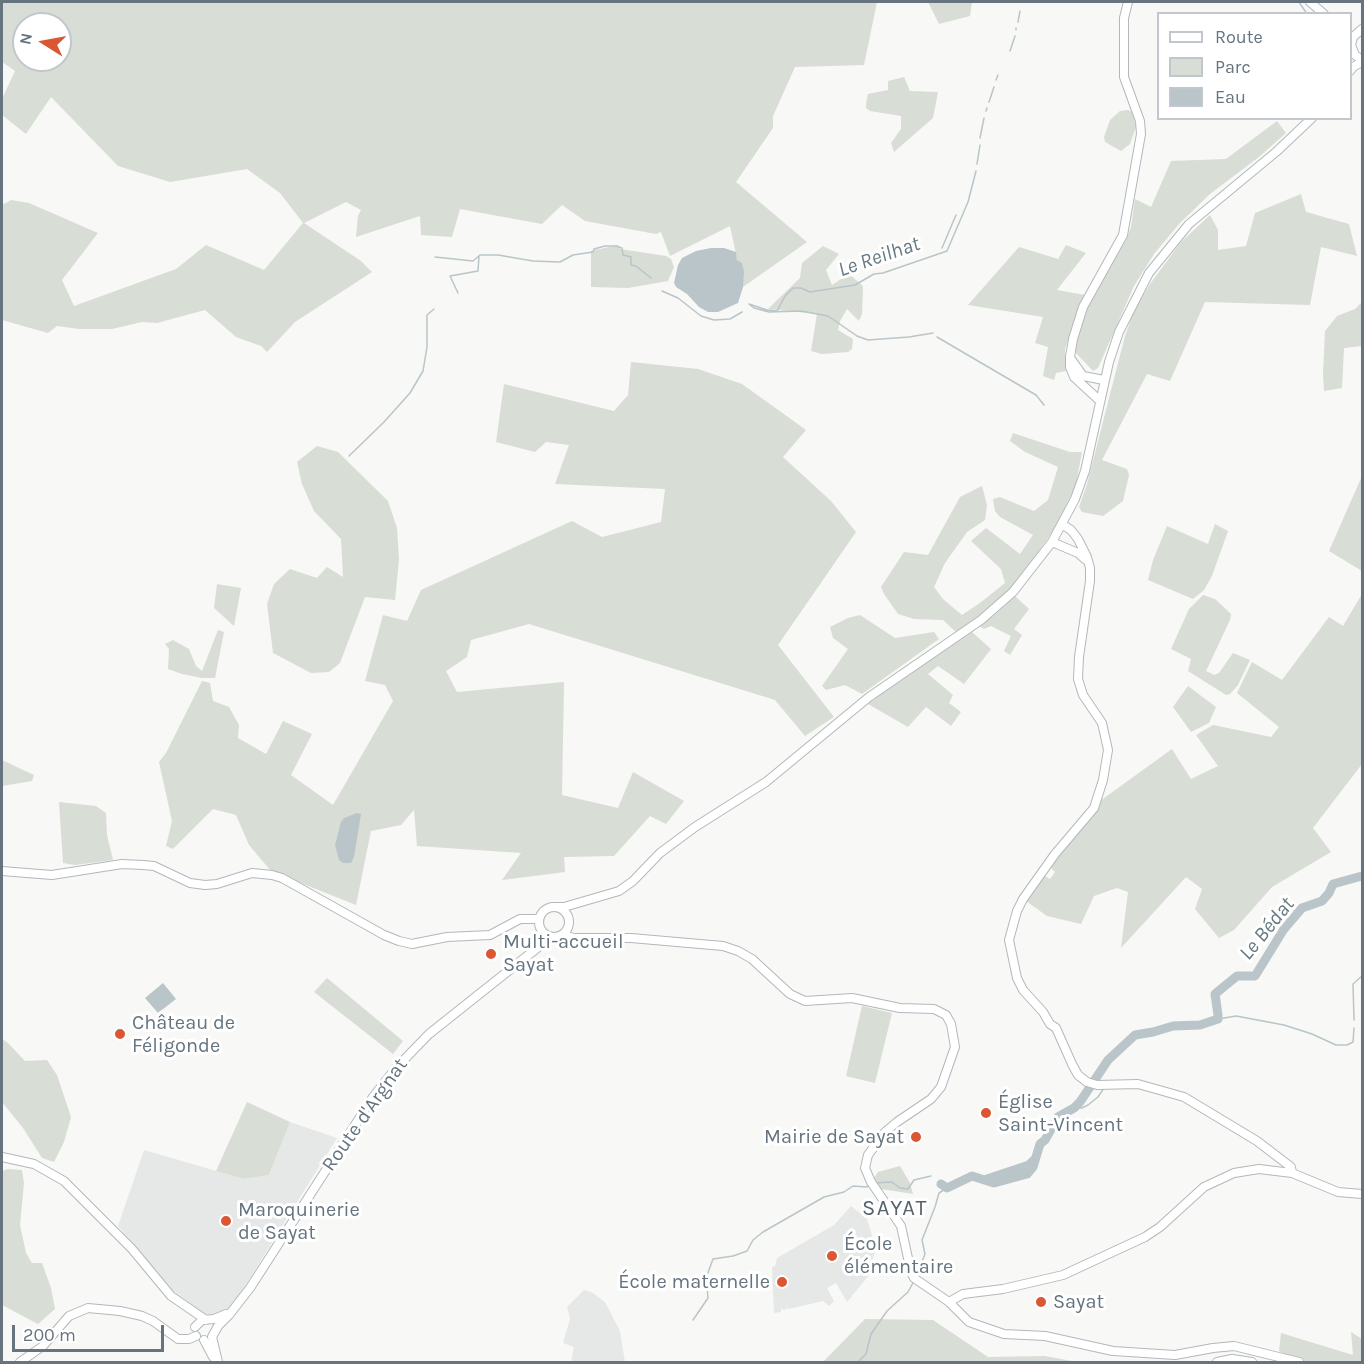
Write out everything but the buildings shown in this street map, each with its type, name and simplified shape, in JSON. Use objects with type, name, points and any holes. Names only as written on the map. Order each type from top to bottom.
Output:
[{"type":"street","points":[[1100,401],[1074,377],[1070,367],[1070,357],[1083,307],[1123,235],[1141,134],[1140,121],[1124,77],[1124,18],[1128,2]]},
{"type":"street","points":[[1310,2],[1322,12]]},
{"type":"street","points":[[1352,44],[1357,30]]},
{"type":"street","points":[[1299,1362],[1234,1346],[1166,1355],[1107,1350],[1045,1336],[1004,1334],[969,1322],[949,1302],[914,1278],[901,1226],[869,1179],[866,1168],[868,1155],[890,1127],[931,1099],[944,1081],[955,1047],[951,1024],[943,1013],[934,1009],[900,1008],[852,998],[805,1001],[790,994],[752,959],[730,948],[666,941],[601,938],[565,932],[547,935],[539,925],[539,920],[546,910],[612,894],[633,881],[660,853],[686,833],[766,782],[869,697],[981,620],[1013,592],[1052,542],[1076,499],[1085,471],[1104,381],[1119,332],[1149,273],[1189,224],[1209,205],[1276,152],[1310,120]]},
{"type":"street","points":[[1070,357],[1083,376],[1104,381]]},
{"type":"street","points":[[1063,525],[1071,530],[1078,539],[1089,564],[1090,581],[1078,679],[1083,695],[1104,727],[1108,747],[1107,764],[1094,808],[1055,854],[1017,911],[1009,940],[1019,984],[1061,1035],[1071,1064],[1078,1074],[1093,1084],[1138,1084],[1184,1097],[1252,1138],[1291,1167],[1292,1173]]},
{"type":"street","points":[[1052,542],[1078,553],[1089,564]]},
{"type":"street","points":[[2,871],[52,875],[122,864],[154,866],[190,883],[205,885],[217,884],[252,873],[272,875],[282,878],[384,935],[412,944],[465,935],[490,934],[519,919],[539,920]]},
{"type":"street","points":[[565,932],[570,912],[580,902]]},
{"type":"street","points":[[557,907],[563,910],[568,919]]},
{"type":"street","name":"Route d'Argnat","points":[[207,1336],[233,1310],[250,1288],[373,1096],[395,1069],[425,1038],[533,952],[547,935]]},
{"type":"street","points":[[2,1157],[40,1167],[70,1186],[132,1249],[171,1296],[187,1309],[214,1325],[207,1336],[178,1339],[142,1316],[120,1311],[81,1309],[69,1316],[43,1346],[20,1362]]},
{"type":"street","points":[[949,1302],[963,1294],[1049,1280],[1078,1268],[1152,1233],[1199,1190],[1234,1173],[1254,1170],[1292,1173],[1338,1192],[1362,1194]]},
{"type":"street","points":[[187,1309],[195,1326],[207,1336],[211,1355],[218,1362]]},
{"type":"street","name":"Route d'Argnat","points":[[195,1326],[200,1322],[219,1318],[233,1310]]},
{"type":"street","points":[[1216,1362],[1232,1359],[1252,1362]]},
{"type":"shaded area","points":[[290,1122],[337,1138],[225,1318],[204,1313],[173,1291],[118,1226],[144,1150],[244,1179],[269,1175]]},
{"type":"shaded area","name":"École élémentaire","points":[[851,1206],[867,1219],[876,1249],[870,1267],[873,1270],[847,1302],[836,1283],[827,1288],[834,1301],[829,1306],[823,1301],[781,1309],[781,1312],[774,1313],[772,1267],[775,1266],[777,1258],[834,1225]]},
{"type":"shaded area","points":[[584,1290],[593,1293],[605,1302],[620,1331],[625,1362],[571,1362],[574,1347],[563,1343],[570,1319],[567,1307]]},
{"type":"green space","points":[[2,2],[877,2],[864,65],[795,67],[773,116],[773,128],[736,182],[807,242],[743,287],[730,226],[670,256],[661,232],[656,234],[585,221],[562,205],[542,224],[460,209],[452,237],[421,235],[420,216],[356,237],[358,216],[361,210],[346,202],[304,223],[361,261],[372,272],[295,322],[267,352],[261,346],[236,337],[205,310],[157,323],[142,322],[112,329],[57,326],[48,333],[2,320],[2,205],[11,200],[29,203],[98,233],[62,280],[74,306],[176,269],[206,245],[264,270],[303,223],[280,193],[247,169],[170,182],[118,166],[51,97],[26,134],[2,115],[2,99],[15,72],[72,72],[72,12],[12,12],[12,69],[2,62]]},
{"type":"green space","points":[[928,2],[972,2],[970,16],[939,24]]},
{"type":"green space","points":[[904,77],[910,91],[938,92],[933,118],[894,152],[891,143],[901,129],[901,116],[870,111],[866,108],[866,104],[868,94],[888,90],[888,81]]},
{"type":"green space","points":[[1120,111],[1132,112],[1136,127],[1130,144],[1121,151],[1105,142],[1104,137],[1110,120]]},
{"type":"green space","points":[[1277,121],[1286,133],[1259,157],[1210,194],[1180,223],[1154,254],[1134,286],[1098,368],[1093,371],[1075,352],[1077,337],[1086,309],[1126,240],[1131,227],[1135,199],[1151,207],[1171,161],[1226,159]]},
{"type":"green space","points":[[1301,194],[1306,212],[1349,224],[1357,256],[1321,247],[1310,305],[1205,302],[1170,381],[1147,374],[1102,460],[1127,469],[1129,475],[1123,501],[1103,516],[1082,512],[1079,507],[1125,336],[1134,311],[1150,284],[1181,242],[1210,215],[1218,230],[1218,250],[1246,246],[1255,213]]},
{"type":"green space","points":[[618,245],[620,249],[666,256],[671,259],[674,267],[668,281],[628,288],[591,287],[591,251]]},
{"type":"green space","points":[[1066,245],[1086,253],[1057,290],[1085,295],[1065,349],[1066,371],[1056,373],[1054,380],[1043,376],[1048,347],[1035,343],[1043,317],[968,305],[1019,247],[1058,259]]},
{"type":"green space","points":[[823,246],[839,254],[826,270],[832,285],[849,274],[863,286],[862,314],[859,321],[847,309],[840,321],[838,330],[853,339],[852,349],[848,352],[822,354],[811,351],[817,314],[768,309],[800,278],[802,263]]},
{"type":"green space","points":[[1362,302],[1362,346],[1344,348],[1342,388],[1324,391],[1325,331],[1337,316],[1355,309]]},
{"type":"green space","points":[[631,362],[698,369],[742,384],[806,430],[783,457],[831,501],[856,532],[778,645],[834,717],[805,736],[775,700],[529,624],[471,640],[467,657],[446,671],[457,692],[564,682],[562,795],[618,808],[633,772],[684,801],[666,824],[650,816],[614,856],[564,857],[565,872],[502,880],[521,853],[417,846],[414,810],[401,825],[371,831],[356,905],[271,871],[249,845],[236,815],[213,809],[173,849],[166,846],[172,821],[159,762],[166,753],[202,681],[210,683],[213,701],[229,707],[239,725],[238,738],[266,754],[283,721],[312,734],[291,775],[333,805],[393,701],[385,685],[365,681],[383,615],[407,621],[421,590],[572,521],[602,537],[661,522],[665,489],[555,484],[569,445],[546,442],[535,452],[496,442],[504,384],[614,411],[628,395]]},
{"type":"green space","points":[[1013,433],[1070,452],[1082,452],[1076,484],[1058,524],[1004,598],[957,633],[943,620],[914,619],[898,614],[881,587],[904,552],[928,555],[960,497],[982,486],[987,505],[985,520],[967,532],[945,563],[934,587],[943,599],[962,615],[1005,583],[1001,569],[971,541],[986,528],[1020,554],[1033,535],[1000,517],[995,511],[993,499],[1000,497],[1034,511],[1048,500],[1058,467],[1025,452],[1010,441]]},
{"type":"green space","points":[[317,446],[338,452],[388,501],[397,528],[399,560],[395,600],[365,597],[340,663],[329,672],[311,673],[273,653],[267,604],[274,584],[290,569],[317,578],[327,567],[343,577],[341,539],[314,511],[302,484],[297,462]]},
{"type":"green space","points":[[1362,476],[1362,571],[1329,551]]},
{"type":"green space","points":[[1215,524],[1228,531],[1212,576],[1204,590],[1193,599],[1148,580],[1153,560],[1167,526],[1208,544]]},
{"type":"green space","points":[[217,584],[241,588],[234,626],[214,608]]},
{"type":"green space","points":[[1362,594],[1362,764],[1313,828],[1331,852],[1272,887],[1234,930],[1219,938],[1195,909],[1202,889],[1186,877],[1121,948],[1128,892],[1117,888],[1094,896],[1081,924],[1047,916],[1026,901],[1045,876],[1050,879],[1055,872],[1051,868],[1060,852],[1092,818],[1100,801],[1172,749],[1191,779],[1218,766],[1196,735],[1213,725],[1271,737],[1279,727],[1237,693],[1252,662],[1282,680],[1329,617],[1343,626]]},
{"type":"green space","points":[[1203,595],[1215,599],[1231,614],[1206,671],[1214,675],[1219,673],[1233,653],[1250,660],[1238,685],[1230,694],[1226,695],[1188,671],[1191,659],[1171,649],[1189,609]]},
{"type":"green space","points":[[1015,596],[1029,609],[1014,629],[1022,635],[1010,655],[1004,651],[1011,636],[991,626],[984,629],[979,626]]},
{"type":"green space","points":[[860,615],[895,638],[934,632],[939,639],[862,694],[845,685],[826,690],[822,686],[848,649],[833,638],[830,627]]},
{"type":"green space","points":[[218,630],[224,632],[215,678],[202,678],[168,669],[169,649],[165,644],[173,640],[189,649],[196,666],[202,671]]},
{"type":"green space","points":[[972,632],[991,649],[964,684],[938,666],[928,674],[953,695],[949,703],[961,712],[951,726],[926,707],[908,727],[868,704],[893,684]]},
{"type":"green space","points":[[1188,686],[1216,707],[1209,723],[1191,732],[1173,707]]},
{"type":"green space","points":[[2,760],[34,775],[32,781],[2,786]]},
{"type":"green space","points":[[59,802],[96,806],[106,813],[107,835],[113,860],[75,865],[63,863]]},
{"type":"green space","points":[[327,978],[403,1041],[393,1054],[314,992]]},
{"type":"green space","points":[[862,1006],[892,1013],[875,1083],[846,1076]]},
{"type":"green space","points":[[2,1039],[25,1061],[47,1060],[57,1075],[71,1117],[64,1142],[54,1162],[42,1158],[23,1128],[2,1102]]},
{"type":"green space","points":[[247,1102],[290,1122],[269,1175],[244,1179],[216,1171]]},
{"type":"green space","points":[[900,1166],[910,1183],[913,1194],[881,1189],[874,1178],[878,1172]]},
{"type":"green space","points":[[22,1170],[24,1183],[20,1225],[26,1253],[32,1263],[42,1263],[51,1288],[55,1309],[38,1324],[2,1305],[2,1171]]},
{"type":"green space","points":[[865,1319],[933,1320],[988,1357],[1045,1356],[1077,1362],[823,1362]]},
{"type":"green space","points":[[1351,1332],[1362,1339],[1362,1362],[1300,1362],[1279,1351],[1281,1333],[1353,1355]]},
{"type":"water","points":[[724,248],[736,252],[737,260],[742,263],[744,272],[743,287],[738,303],[718,312],[708,312],[699,307],[674,283],[682,258],[696,251]]},
{"type":"water","points":[[357,813],[361,814],[354,857],[351,863],[343,863],[339,860],[335,845],[341,822],[344,818]]},
{"type":"water","points":[[163,983],[176,999],[158,1013],[145,998]]},
{"type":"waterway","points":[[1299,2],[1306,12]]},
{"type":"waterway","name":"Le Reilhat","points":[[1018,22],[1020,11]]},
{"type":"waterway","name":"Le Reilhat","points":[[1010,51],[1015,36]]},
{"type":"waterway","name":"Le Reilhat","points":[[996,80],[998,75]]},
{"type":"waterway","name":"Le Reilhat","points":[[989,102],[994,87]]},
{"type":"waterway","name":"Le Reilhat","points":[[980,138],[984,118]]},
{"type":"waterway","name":"Le Reilhat","points":[[977,164],[980,145]]},
{"type":"waterway","name":"Le Reilhat","points":[[749,304],[777,311],[785,296],[793,288],[801,288],[810,292],[855,285],[874,274],[947,251],[968,202],[976,171]]},
{"type":"waterway","points":[[942,248],[956,215]]},
{"type":"waterway","name":"Le Reilhat","points":[[435,257],[473,261],[480,255],[498,255],[533,261],[560,262],[573,255],[593,252],[594,249],[605,246],[616,246],[622,248],[623,255],[631,257],[631,265],[636,266],[651,278]]},
{"type":"waterway","name":"Le Reilhat","points":[[458,293],[450,276],[478,271],[479,256]]},
{"type":"waterway","name":"Le Reilhat","points":[[662,291],[678,298],[701,316],[714,320],[730,319],[742,312]]},
{"type":"waterway","points":[[750,305],[769,312],[801,311],[828,316],[857,336],[868,340],[933,333]]},
{"type":"waterway","points":[[349,456],[410,393],[423,371],[427,347],[427,315],[434,309]]},
{"type":"waterway","points":[[937,337],[1036,395],[1044,405]]},
{"type":"waterway","name":"Le Bédat","points":[[1218,1015],[1215,994],[1237,976],[1255,976],[1284,929],[1302,908],[1322,901],[1333,884],[1362,876]]},
{"type":"waterway","name":"Le Bédat","points":[[1354,1020],[1353,984],[1362,976]]},
{"type":"waterway","points":[[1218,1019],[1236,1016],[1284,1025],[1336,1045],[1347,1045],[1353,1042],[1354,1028]]},
{"type":"waterway","name":"Le Bédat","points":[[941,1184],[947,1188],[972,1176],[994,1183],[1027,1174],[1033,1167],[1040,1144],[1045,1140],[1058,1117],[1080,1102],[1108,1060],[1135,1035],[1173,1026],[1200,1025],[1218,1019],[1218,1017]]},
{"type":"waterway","points":[[1074,1108],[1088,1105],[1104,1088]]},
{"type":"waterway","points":[[984,1180],[1029,1165],[1034,1160]]},
{"type":"waterway","points":[[875,1183],[892,1182],[900,1188],[908,1189],[914,1180],[931,1176]]},
{"type":"waterway","points":[[693,1320],[708,1298],[706,1278],[713,1259],[747,1251],[753,1240],[763,1232],[824,1197],[844,1192],[853,1186],[871,1185]]},
{"type":"waterway","points":[[916,1277],[925,1254],[922,1240],[939,1193],[947,1188]]},
{"type":"waterway","points":[[858,1362],[866,1354],[871,1334],[887,1311],[908,1292],[914,1281]]},
{"type":"place","name":"Multi-accueil Sayat","points":[[491,954]]},
{"type":"place","name":"Château de Féligonde","points":[[120,1034]]},
{"type":"place","name":"Église Saint-Vincent","points":[[986,1113]]},
{"type":"place","name":"Mairie de Sayat","points":[[916,1137]]},
{"type":"place","name":"Maroquinerie de Sayat","points":[[226,1221]]},
{"type":"place","name":"École élémentaire","points":[[832,1256]]},
{"type":"place","name":"École maternelle","points":[[782,1282]]},
{"type":"place","name":"Sayat","points":[[1041,1302]]},
{"type":"district","name":"SAYAT","points":[[895,1209]]}]
